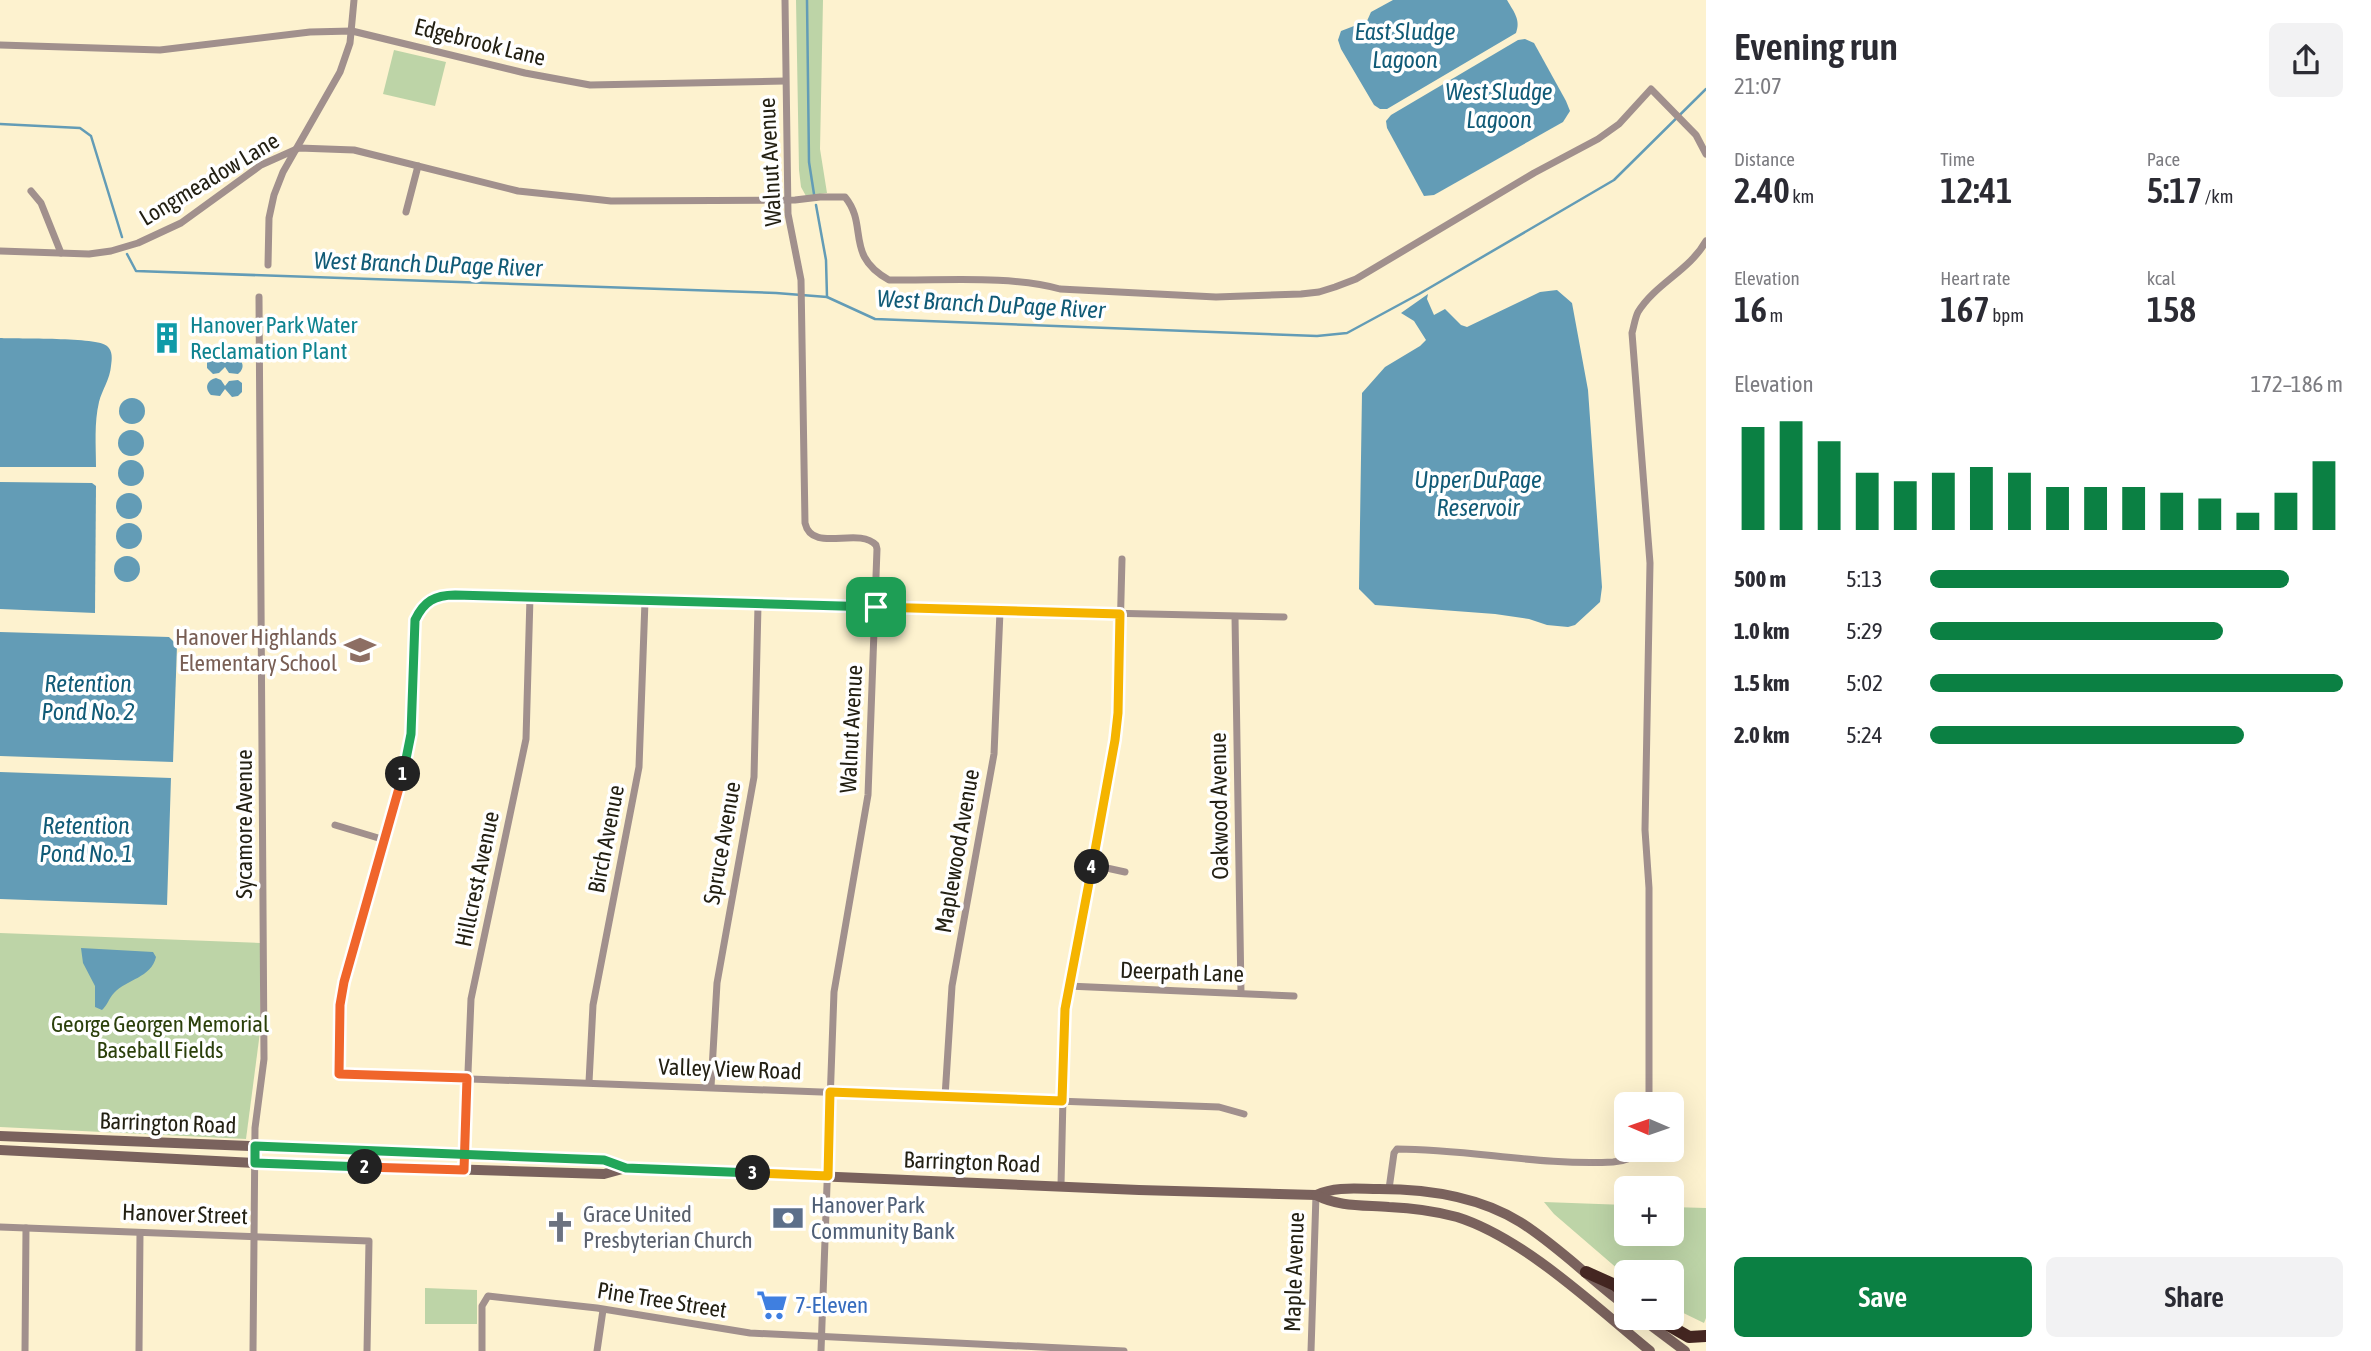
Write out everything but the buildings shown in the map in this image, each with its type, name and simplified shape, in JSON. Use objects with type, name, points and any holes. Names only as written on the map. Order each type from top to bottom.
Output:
[{"type":"highway","points":[[1586,1272],[1614,1285]]},
{"type":"highway","points":[[1676,1330],[1689,1336],[1706,1336]]},
{"type":"main road","name":"Barrington Road","points":[[0,1136],[604,1160],[626,1168]]},
{"type":"main road","name":"Barrington Road","points":[[0,1150],[255,1163],[604,1174],[626,1168],[1316,1195],[1333,1203],[1420,1209],[1478,1225],[1512,1244],[1572,1286],[1650,1351]]},
{"type":"main road","name":"Barrington Road","points":[[1316,1195],[1331,1189],[1389,1189],[1447,1194],[1485,1206],[1519,1222],[1614,1296]]},
{"type":"main road","points":[[1657,1330],[1685,1351]]},
{"type":"street","points":[[268,265],[269,218],[274,195],[283,172],[340,72],[352,31],[354,0]]},
{"type":"street","name":"Walnut Avenue","points":[[785,0],[788,214],[801,280],[805,527],[810,534],[818,538],[872,541],[877,550],[868,795],[834,992],[821,1351]]},
{"type":"street","name":"Edgebrook Lane","points":[[0,45],[160,50],[310,32],[352,31],[525,73],[590,85],[785,81]]},
{"type":"street","name":"Longmeadow Lane","points":[[0,251],[89,254],[111,251],[166,231],[198,213],[261,165],[299,148],[354,150],[519,191],[611,201],[845,197],[852,204],[861,250],[866,261],[873,270],[889,280],[1012,281],[1037,283],[1060,289],[1216,297],[1319,292],[1356,279],[1534,173],[1598,139],[1619,124],[1651,89],[1699,139],[1706,154]]},
{"type":"street","points":[[406,212],[418,166]]},
{"type":"street","points":[[31,191],[41,203],[61,253]]},
{"type":"street","points":[[1649,1092],[1649,888],[1645,817],[1650,563],[1632,333],[1637,314],[1647,300],[1700,252],[1706,241]]},
{"type":"street","name":"Sycamore Avenue","points":[[253,1351],[255,1128],[264,1059],[259,297]]},
{"type":"street","points":[[1060,1185],[1065,1009],[1115,740],[1122,559]]},
{"type":"street","points":[[335,825],[385,841],[410,748],[415,620],[421,608],[437,596],[1284,617]]},
{"type":"street","name":"Hillcrest Avenue","points":[[464,1170],[471,999],[526,739],[530,597]]},
{"type":"street","name":"Birch Avenue","points":[[589,1082],[593,1005],[639,767],[645,601]]},
{"type":"street","name":"Spruce Avenue","points":[[711,1087],[717,983],[754,777],[758,605]]},
{"type":"street","name":"Maplewood Avenue","points":[[945,1097],[950,998],[993,754],[1000,611]]},
{"type":"street","name":"Oakwood Avenue","points":[[1235,617],[1241,993]]},
{"type":"street","name":"Valley View Road","points":[[385,841],[341,995],[337,1063],[339,1074],[1219,1107],[1244,1114]]},
{"type":"street","points":[[1093,865],[1125,872]]},
{"type":"street","name":"Deerpath Lane","points":[[1068,986],[1294,996]]},
{"type":"street","points":[[1389,1189],[1394,1153],[1397,1149],[1558,1161],[1614,1162]]},
{"type":"street","name":"Maple Avenue","points":[[1311,1351],[1316,1195]]},
{"type":"street","name":"Hanover Street","points":[[0,1227],[369,1241],[368,1351]]},
{"type":"street","points":[[25,1351],[26,1228]]},
{"type":"street","points":[[139,1351],[140,1233]]},
{"type":"street","name":"Pine Tree Street","points":[[482,1351],[482,1307],[488,1296],[603,1310],[750,1333],[1124,1351]]},
{"type":"street","points":[[597,1351],[603,1310]]},
{"type":"green space","points":[[796,0],[823,0],[820,149],[827,193],[806,196],[801,187],[799,170]]},
{"type":"green space","points":[[394,50],[446,62],[435,106],[383,94]]},
{"type":"green space","name":"George Georgen Memorial Baseball Fields","points":[[0,933],[260,943],[260,1032],[246,1139],[0,1127]]},
{"type":"green space","points":[[1544,1202],[1614,1205],[1614,1246],[1684,1246],[1684,1207],[1706,1208],[1704,1323],[1684,1313],[1684,1260],[1614,1260],[1614,1266],[1554,1214]]},
{"type":"green space","points":[[425,1288],[477,1290],[477,1324],[425,1324]]},
{"type":"water","name":"East Sludge Lagoon","points":[[1393,0],[1507,0],[1516,16],[1516,33],[1387,109],[1380,109],[1374,105],[1338,40],[1341,31],[1367,21],[1371,12]]},
{"type":"water","name":"West Sludge Lagoon","points":[[1525,39],[1534,43],[1566,101],[1570,111],[1563,122],[1434,195],[1424,196],[1387,128],[1386,121],[1391,115],[1518,40]]},
{"type":"water","name":"Upper DuPage Reservoir","points":[[1557,290],[1572,303],[1588,390],[1602,587],[1600,602],[1575,625],[1568,627],[1495,614],[1375,605],[1359,589],[1362,393],[1385,367],[1426,340],[1414,321],[1401,313],[1428,294],[1427,299],[1434,315],[1445,309],[1461,325],[1467,327],[1540,292]]},
{"type":"water","points":[[0,338],[89,341],[109,348],[112,355],[110,371],[96,418],[96,467],[0,467]]},
{"type":"water","points":[[234,356],[240,359],[242,364],[238,374],[229,373],[225,367],[219,373],[213,374],[207,368],[207,362],[213,357],[219,357],[225,363]]},
{"type":"water","points":[[216,378],[225,386],[229,381],[238,380],[242,383],[242,392],[232,397],[225,389],[220,396],[211,395],[208,385]]},
{"type":"water","points":[[132,398],[141,402],[145,411],[141,420],[132,424],[123,420],[119,411],[123,402]]},
{"type":"water","points":[[131,430],[140,434],[144,443],[140,452],[131,456],[122,452],[118,443],[122,434]]},
{"type":"water","points":[[131,460],[140,464],[144,473],[140,482],[131,486],[122,482],[118,473],[122,464]]},
{"type":"water","points":[[0,482],[92,483],[96,486],[95,613],[0,609]]},
{"type":"water","points":[[129,493],[138,497],[142,506],[138,515],[129,519],[120,515],[116,506],[120,497]]},
{"type":"water","points":[[129,523],[138,527],[142,536],[138,545],[129,549],[120,545],[116,536],[120,527]]},
{"type":"water","points":[[127,556],[136,560],[140,569],[136,578],[127,582],[118,578],[114,569],[118,560]]},
{"type":"water","name":"Retention Pond No. 2","points":[[0,632],[169,637],[177,645],[173,762],[0,756]]},
{"type":"water","name":"Retention Pond No. 1","points":[[0,772],[171,778],[167,905],[0,899]]},
{"type":"water","points":[[81,948],[153,952],[156,957],[149,970],[119,988],[102,1010],[95,1007],[95,986],[83,963]]},
{"type":"waterway","points":[[807,0],[809,162],[814,194]]},
{"type":"waterway","name":"West Branch DuPage River","points":[[127,254],[136,271],[827,297],[875,319],[1317,336],[1347,333],[1614,180],[1706,89]]},
{"type":"waterway","name":"West Branch DuPage River","points":[[0,124],[80,128],[91,136],[122,237]]},
{"type":"waterway","points":[[816,205],[826,260],[827,297]]},
{"type":"place","name":"Hanover Park Water Reclamation Plant","points":[[167,338]]},
{"type":"place","name":"Hanover Highlands Elementary School","points":[[360,650]]},
{"type":"place","name":"Hanover Park Community Bank","points":[[788,1218]]},
{"type":"place","name":"Grace United Presbyterian Church","points":[[560,1227]]},
{"type":"place","name":"7-Eleven","points":[[772,1305]]},
{"type":"route","points":[[876,607],[455,595],[437,596],[427,602],[415,620],[410,748],[344,982],[337,1063],[339,1074],[467,1078],[464,1154],[464,1170],[255,1163],[255,1146],[464,1154],[604,1160],[626,1168],[828,1176],[830,1092],[1062,1101],[1068,986],[1115,740],[1120,614],[876,607]]}]
